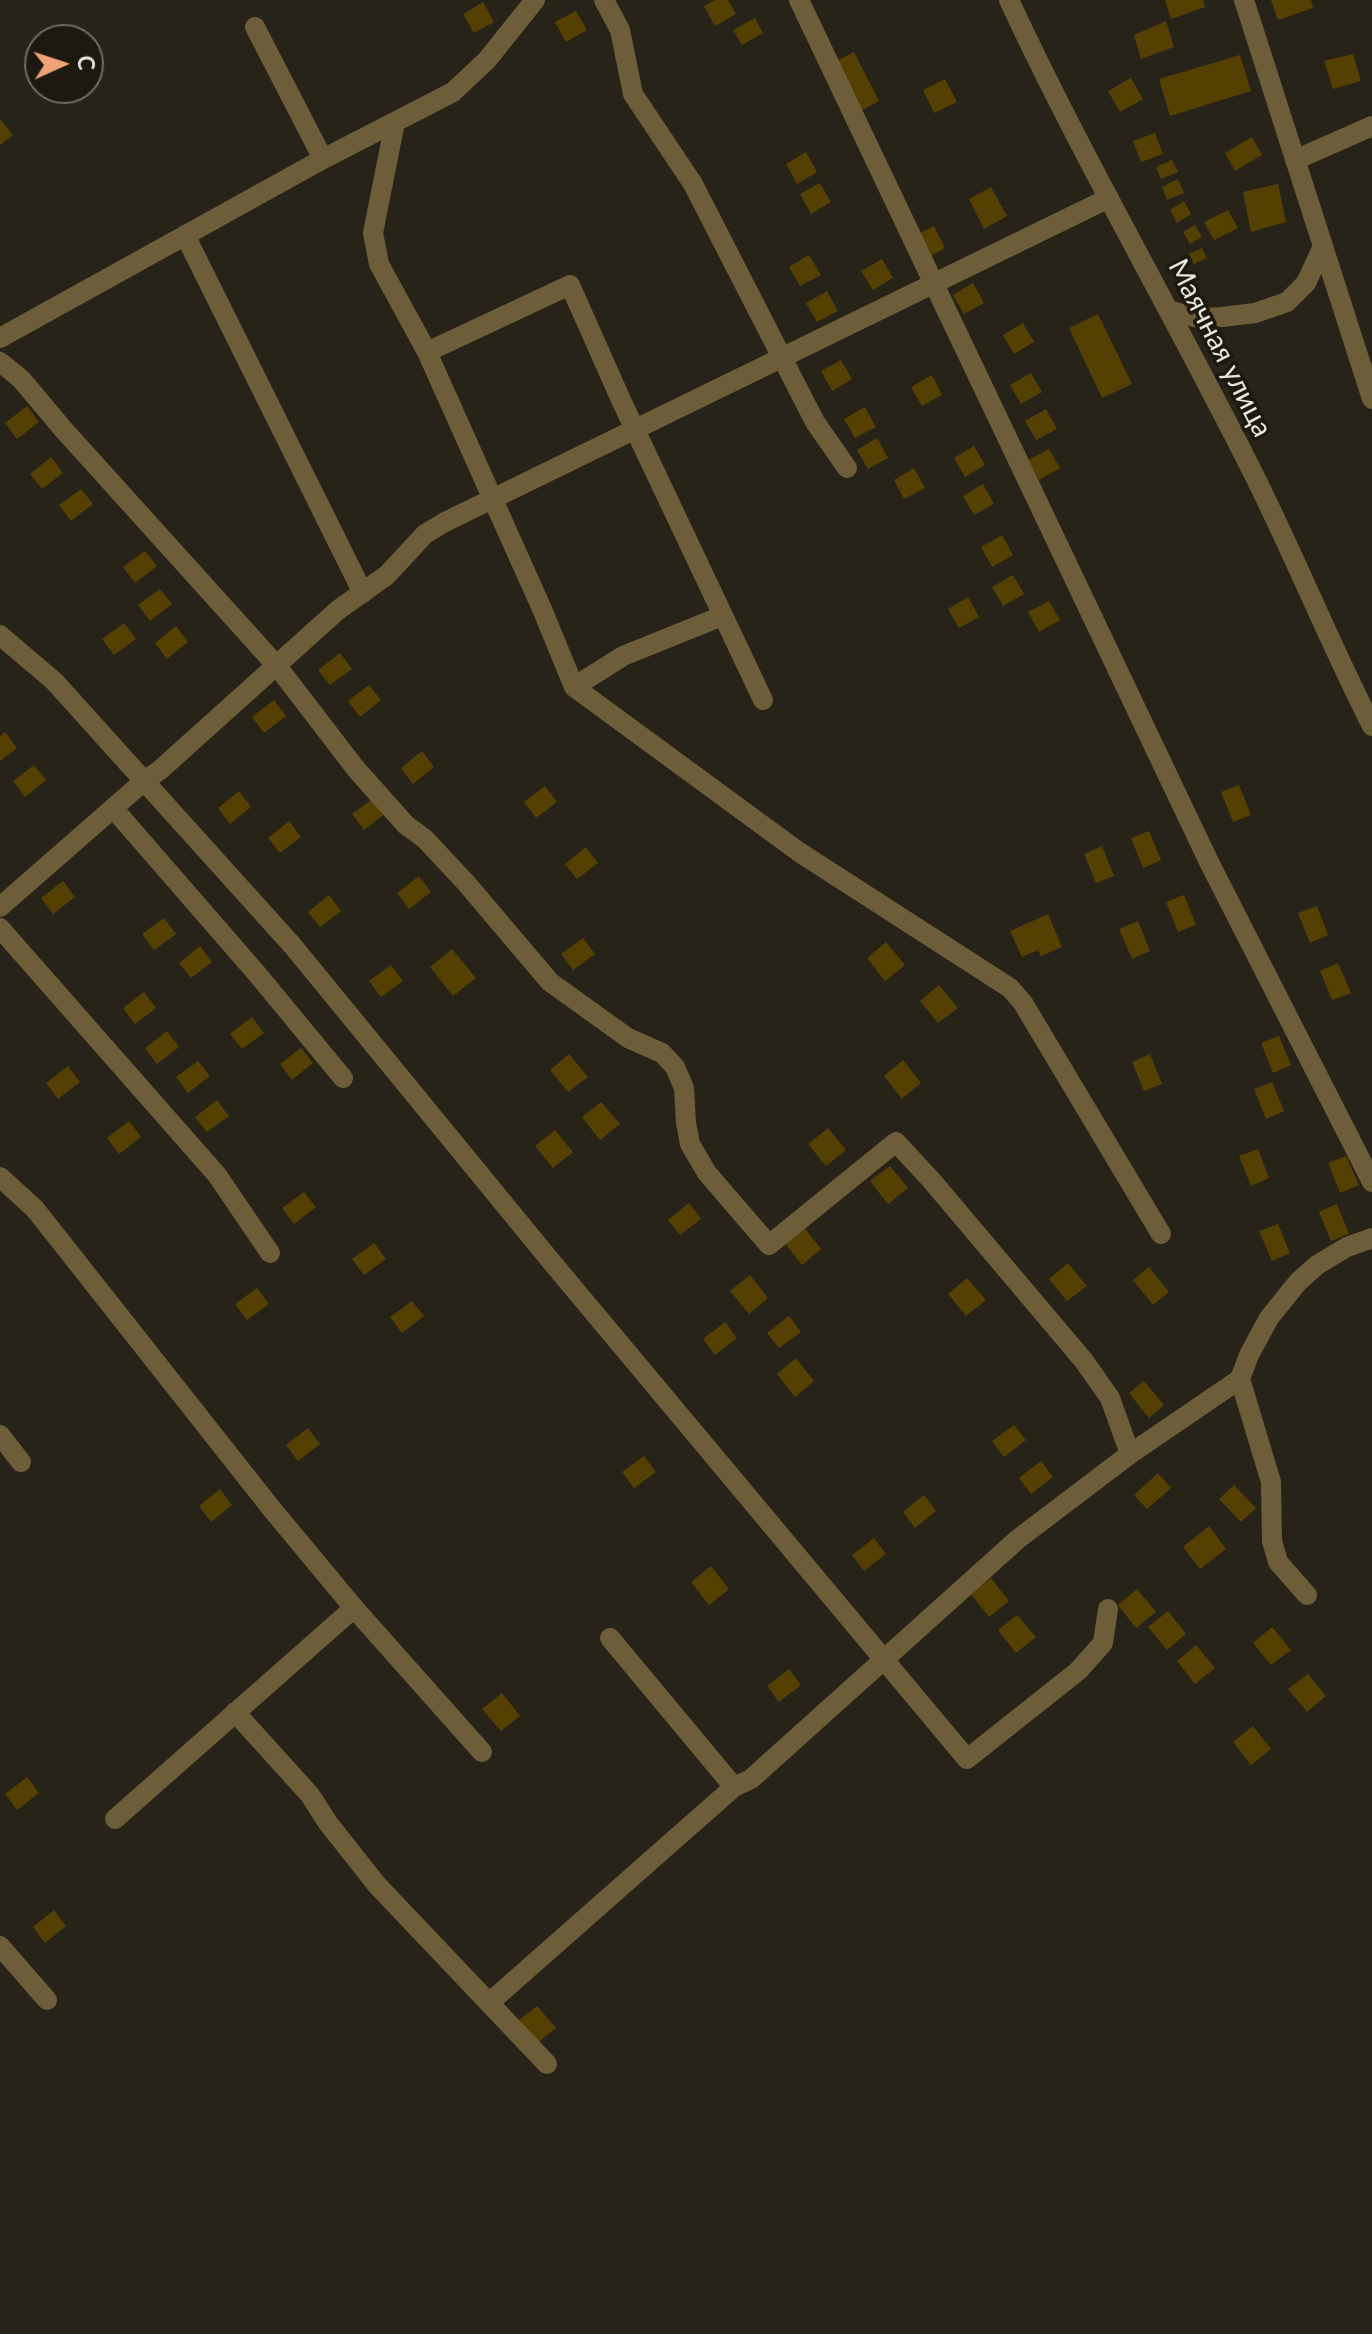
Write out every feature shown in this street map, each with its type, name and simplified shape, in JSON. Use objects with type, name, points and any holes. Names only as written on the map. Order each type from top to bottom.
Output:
[{"type":"street","points":[[0,338],[323,159],[453,92],[487,60],[535,0]]},
{"type":"street","points":[[604,0],[620,30],[633,94],[693,184],[815,422],[847,468]]},
{"type":"street","points":[[799,0],[1209,862],[1372,1182]]},
{"type":"street","name":"Маячная улица","points":[[1009,0],[1364,689],[1372,726]]},
{"type":"street","points":[[1244,0],[1372,398]]},
{"type":"street","points":[[255,27],[323,159]]},
{"type":"street","points":[[395,122],[373,233],[379,264],[427,352],[574,687],[799,852],[1010,988],[1023,1003],[1161,1234]]},
{"type":"street","points":[[1295,160],[1372,126]]},
{"type":"street","points":[[0,907],[160,770],[338,610],[387,575],[425,534],[635,428],[1109,198]]},
{"type":"street","points":[[185,235],[363,593]]},
{"type":"street","points":[[1171,311],[1199,318],[1222,317],[1255,313],[1287,302],[1306,283],[1323,246]]},
{"type":"street","points":[[427,352],[570,285],[763,700]]},
{"type":"street","points":[[0,362],[21,379],[277,666],[356,769],[406,825],[425,839],[467,884],[550,982],[628,1038],[662,1053],[675,1067],[684,1088],[690,1144],[707,1173],[769,1245],[896,1142],[1084,1361],[1110,1398],[1130,1454]]},
{"type":"street","points":[[574,687],[623,656],[722,616]]},
{"type":"street","points":[[0,635],[54,681],[292,945],[550,1260],[967,1759],[1078,1671],[1103,1643],[1108,1609]]},
{"type":"street","points":[[113,808],[343,1078]]},
{"type":"street","points":[[0,928],[217,1175],[270,1253]]},
{"type":"street","points":[[0,1177],[35,1209],[271,1508],[354,1608],[482,1752]]},
{"type":"street","points":[[489,2003],[734,1787],[751,1779],[1018,1539],[1130,1454],[1240,1379],[1269,1318],[1298,1282],[1317,1265],[1347,1247],[1372,1238]]},
{"type":"street","points":[[1240,1379],[1271,1482],[1272,1541],[1278,1562],[1307,1595]]},
{"type":"street","points":[[0,1435],[21,1462]]},
{"type":"street","points":[[115,1819],[354,1608]]},
{"type":"street","points":[[610,1638],[734,1787]]},
{"type":"street","points":[[235,1712],[310,1795],[377,1885],[547,2064]]},
{"type":"street","points":[[0,1946],[47,2000]]},
{"type":"building","points":[[715,0],[728,0],[736,14],[715,26],[704,6]]},
{"type":"building","points":[[1165,0],[1203,0],[1205,7],[1171,19]]},
{"type":"building","points":[[1271,0],[1311,0],[1313,8],[1278,20]]},
{"type":"building","points":[[483,2],[494,22],[474,33],[463,14]]},
{"type":"building","points":[[576,11],[587,30],[566,42],[555,22]]},
{"type":"building","points":[[755,18],[763,33],[742,45],[733,30]]},
{"type":"building","points":[[1166,21],[1174,47],[1141,59],[1134,35]]},
{"type":"building","points":[[854,52],[879,101],[853,115],[827,66]]},
{"type":"building","points":[[1353,54],[1361,81],[1333,89],[1324,61]]},
{"type":"building","points":[[1240,55],[1251,91],[1170,116],[1159,79]]},
{"type":"building","points":[[1131,78],[1143,99],[1120,112],[1108,91]]},
{"type":"building","points":[[945,79],[957,102],[934,113],[923,90]]},
{"type":"building","points":[[0,119],[13,135],[0,145]]},
{"type":"building","points":[[1155,133],[1163,154],[1141,162],[1133,141]]},
{"type":"building","points":[[1252,137],[1262,155],[1235,171],[1225,153]]},
{"type":"building","points":[[806,152],[817,172],[797,184],[786,164]]},
{"type":"building","points":[[1172,160],[1178,172],[1161,179],[1156,167]]},
{"type":"building","points":[[1178,179],[1184,193],[1167,200],[1162,187]]},
{"type":"building","points":[[820,183],[831,202],[811,214],[800,194]]},
{"type":"building","points":[[1278,184],[1286,222],[1251,232],[1243,192]]},
{"type":"building","points":[[991,187],[1007,216],[984,229],[969,199]]},
{"type":"building","points":[[1184,201],[1191,214],[1177,223],[1170,210]]},
{"type":"building","points":[[1228,210],[1238,228],[1214,240],[1204,222]]},
{"type":"building","points":[[1195,225],[1202,237],[1190,244],[1183,232]]},
{"type":"building","points":[[934,226],[945,248],[927,258],[916,235]]},
{"type":"building","points":[[1202,248],[1207,258],[1194,264],[1189,254]]},
{"type":"building","points":[[809,255],[821,275],[800,286],[789,267]]},
{"type":"building","points":[[882,259],[893,278],[873,290],[861,271]]},
{"type":"building","points":[[973,283],[984,303],[964,314],[953,295]]},
{"type":"building","points":[[827,291],[838,311],[817,322],[806,303]]},
{"type":"building","points":[[1098,314],[1132,384],[1102,398],[1069,328]]},
{"type":"building","points":[[1023,323],[1034,342],[1014,354],[1003,335]]},
{"type":"building","points":[[841,360],[852,379],[832,391],[821,371]]},
{"type":"building","points":[[1031,373],[1042,392],[1021,404],[1010,385]]},
{"type":"building","points":[[932,375],[942,395],[922,406],[911,387]]},
{"type":"building","points":[[27,406],[39,422],[17,439],[5,423]]},
{"type":"building","points":[[865,407],[876,427],[855,438],[844,419]]},
{"type":"building","points":[[1046,409],[1057,429],[1036,440],[1025,421]]},
{"type":"building","points":[[877,438],[888,458],[868,469],[857,450]]},
{"type":"building","points":[[974,446],[985,465],[965,477],[954,458]]},
{"type":"building","points":[[1049,449],[1060,468],[1039,480],[1028,460]]},
{"type":"building","points":[[51,457],[63,473],[42,489],[30,474]]},
{"type":"building","points":[[914,468],[925,488],[904,499],[894,480]]},
{"type":"building","points":[[983,484],[994,504],[974,515],[963,496]]},
{"type":"building","points":[[81,489],[93,504],[71,521],[59,505]]},
{"type":"building","points":[[1002,535],[1013,555],[992,567],[981,547]]},
{"type":"building","points":[[145,551],[157,566],[135,583],[123,567]]},
{"type":"building","points":[[1013,575],[1024,594],[1003,606],[992,587]]},
{"type":"building","points":[[160,589],[172,604],[150,621],[138,605]]},
{"type":"building","points":[[968,597],[979,617],[959,628],[948,609]]},
{"type":"building","points":[[1049,601],[1060,620],[1039,632],[1028,612]]},
{"type":"building","points":[[124,623],[136,639],[114,655],[102,639]]},
{"type":"building","points":[[176,626],[188,642],[167,659],[155,643]]},
{"type":"building","points":[[340,653],[352,669],[330,685],[318,670]]},
{"type":"building","points":[[369,685],[381,700],[360,717],[348,701]]},
{"type":"building","points":[[274,700],[286,716],[264,733],[252,717]]},
{"type":"building","points":[[5,732],[17,748],[0,761],[0,736]]},
{"type":"building","points":[[422,751],[434,767],[413,784],[401,768]]},
{"type":"building","points":[[34,765],[46,780],[25,797],[13,781]]},
{"type":"building","points":[[1239,785],[1251,815],[1233,822],[1221,792]]},
{"type":"building","points":[[545,786],[557,802],[536,818],[524,802]]},
{"type":"building","points":[[239,791],[251,807],[230,824],[218,808]]},
{"type":"building","points":[[374,798],[386,813],[364,830],[352,814]]},
{"type":"building","points":[[289,821],[301,837],[280,853],[268,838]]},
{"type":"building","points":[[1149,831],[1161,860],[1143,868],[1131,838]]},
{"type":"building","points":[[1102,846],[1114,876],[1096,883],[1084,854]]},
{"type":"building","points":[[586,847],[598,863],[577,879],[565,864]]},
{"type":"building","points":[[419,876],[431,892],[409,909],[397,893]]},
{"type":"building","points":[[63,881],[75,897],[53,914],[41,898]]},
{"type":"building","points":[[329,895],[341,911],[320,927],[308,912]]},
{"type":"building","points":[[1184,895],[1196,925],[1178,932],[1166,902]]},
{"type":"building","points":[[1317,906],[1328,935],[1310,943],[1298,913]]},
{"type":"building","points":[[1048,914],[1062,947],[1041,956],[1038,950],[1022,957],[1010,931]]},
{"type":"building","points":[[164,918],[176,934],[154,950],[142,934]]},
{"type":"building","points":[[1138,921],[1150,951],[1132,959],[1119,929]]},
{"type":"building","points":[[583,938],[595,954],[573,970],[561,954]]},
{"type":"building","points":[[886,942],[905,965],[885,981],[867,958]]},
{"type":"building","points":[[200,946],[212,962],[191,978],[179,963]]},
{"type":"building","points":[[452,949],[476,978],[453,996],[430,967]]},
{"type":"building","points":[[1338,963],[1351,993],[1332,1000],[1320,971]]},
{"type":"building","points":[[391,965],[403,981],[381,997],[369,981]]},
{"type":"building","points":[[939,985],[958,1008],[938,1023],[920,1001]]},
{"type":"building","points":[[144,992],[156,1008],[135,1024],[123,1008]]},
{"type":"building","points":[[252,1017],[264,1033],[242,1049],[230,1034]]},
{"type":"building","points":[[167,1031],[179,1047],[157,1064],[145,1048]]},
{"type":"building","points":[[1279,1036],[1291,1065],[1273,1073],[1261,1043]]},
{"type":"building","points":[[301,1048],[313,1063],[292,1080],[280,1064]]},
{"type":"building","points":[[569,1054],[588,1077],[568,1092],[550,1070]]},
{"type":"building","points":[[1150,1054],[1162,1084],[1144,1091],[1132,1062]]},
{"type":"building","points":[[903,1060],[921,1083],[902,1099],[884,1076]]},
{"type":"building","points":[[198,1061],[210,1076],[188,1093],[176,1077]]},
{"type":"building","points":[[68,1066],[80,1082],[58,1099],[46,1083]]},
{"type":"building","points":[[1272,1082],[1284,1111],[1266,1119],[1254,1089]]},
{"type":"building","points":[[217,1100],[229,1116],[207,1132],[195,1117]]},
{"type":"building","points":[[601,1102],[620,1124],[600,1140],[582,1117]]},
{"type":"building","points":[[129,1121],[141,1137],[119,1154],[107,1138]]},
{"type":"building","points":[[828,1128],[846,1150],[826,1166],[808,1144]]},
{"type":"building","points":[[555,1130],[573,1152],[553,1168],[535,1146]]},
{"type":"building","points":[[1258,1149],[1269,1178],[1251,1186],[1239,1156]]},
{"type":"building","points":[[1346,1156],[1359,1185],[1340,1193],[1328,1163]]},
{"type":"building","points":[[890,1166],[908,1188],[888,1204],[870,1181]]},
{"type":"building","points":[[304,1192],[316,1207],[294,1224],[282,1208]]},
{"type":"building","points":[[689,1203],[701,1219],[680,1235],[668,1220]]},
{"type":"building","points":[[1337,1204],[1349,1234],[1331,1241],[1319,1212]]},
{"type":"building","points":[[1278,1224],[1290,1253],[1272,1261],[1259,1231]]},
{"type":"building","points":[[803,1226],[821,1249],[802,1265],[784,1242]]},
{"type":"building","points":[[374,1243],[386,1259],[364,1275],[352,1259]]},
{"type":"building","points":[[1068,1263],[1087,1286],[1067,1301],[1049,1279]]},
{"type":"building","points":[[1149,1267],[1169,1292],[1153,1305],[1133,1280]]},
{"type":"building","points":[[750,1275],[768,1298],[749,1314],[730,1291]]},
{"type":"building","points":[[967,1278],[986,1300],[966,1316],[948,1294]]},
{"type":"building","points":[[257,1288],[269,1304],[247,1320],[235,1304]]},
{"type":"building","points":[[412,1301],[424,1316],[402,1333],[390,1317]]},
{"type":"building","points":[[789,1316],[801,1332],[779,1348],[767,1333]]},
{"type":"building","points":[[725,1322],[737,1338],[715,1355],[703,1339]]},
{"type":"building","points":[[796,1358],[814,1381],[795,1397],[777,1374]]},
{"type":"building","points":[[1144,1381],[1164,1405],[1149,1418],[1129,1393]]},
{"type":"building","points":[[1014,1425],[1026,1440],[1004,1457],[992,1441]]},
{"type":"building","points":[[308,1428],[320,1444],[298,1461],[286,1445]]},
{"type":"building","points":[[644,1456],[656,1472],[634,1488],[622,1472]]},
{"type":"building","points":[[1041,1461],[1053,1477],[1031,1494],[1019,1478]]},
{"type":"building","points":[[1158,1473],[1171,1488],[1147,1509],[1134,1495]]},
{"type":"building","points":[[1234,1485],[1256,1508],[1241,1522],[1219,1499]]},
{"type":"building","points":[[220,1489],[232,1505],[211,1522],[199,1506]]},
{"type":"building","points":[[924,1495],[936,1511],[915,1528],[903,1512]]},
{"type":"building","points":[[1209,1526],[1226,1549],[1200,1569],[1183,1547]]},
{"type":"building","points":[[874,1538],[886,1554],[864,1571],[852,1555]]},
{"type":"building","points":[[711,1566],[729,1589],[709,1605],[691,1582]]},
{"type":"building","points":[[991,1578],[1009,1601],[989,1617],[971,1594]]},
{"type":"building","points":[[1137,1589],[1156,1612],[1136,1628],[1118,1605]]},
{"type":"building","points":[[1168,1611],[1186,1634],[1167,1650],[1148,1627]]},
{"type":"building","points":[[1017,1615],[1036,1637],[1016,1653],[998,1630]]},
{"type":"building","points":[[1272,1627],[1291,1650],[1271,1665],[1253,1643]]},
{"type":"building","points":[[1196,1645],[1215,1668],[1195,1684],[1177,1661]]},
{"type":"building","points":[[789,1669],[801,1685],[779,1702],[767,1686]]},
{"type":"building","points":[[1308,1674],[1326,1696],[1307,1712],[1288,1689]]},
{"type":"building","points":[[502,1693],[520,1716],[501,1731],[482,1709]]},
{"type":"building","points":[[1253,1726],[1271,1749],[1251,1765],[1233,1742]]},
{"type":"building","points":[[27,1777],[39,1793],[17,1810],[5,1794]]},
{"type":"building","points":[[54,1910],[66,1926],[45,1943],[33,1927]]},
{"type":"building","points":[[537,2006],[556,2028],[536,2044],[518,2021]]}]
